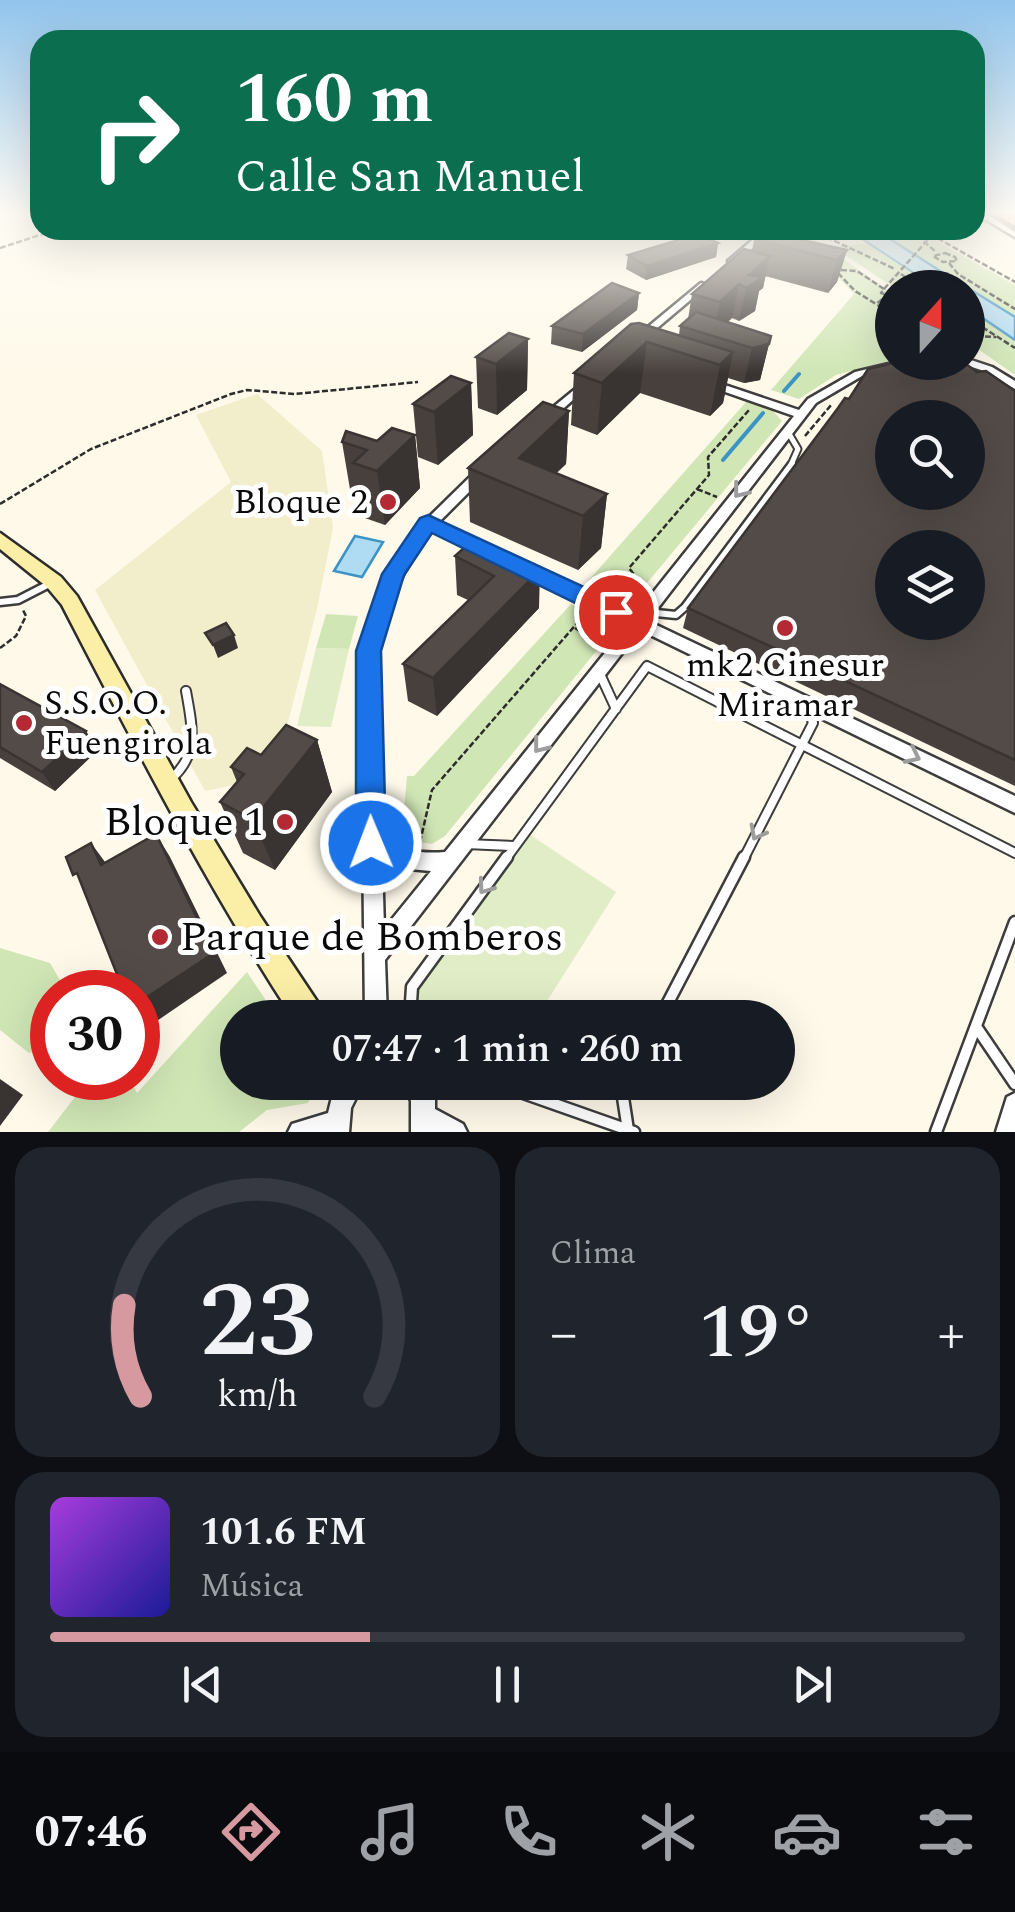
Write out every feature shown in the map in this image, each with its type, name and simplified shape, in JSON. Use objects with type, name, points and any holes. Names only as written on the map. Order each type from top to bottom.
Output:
[{"type":"street","points":[[629,347],[708,282]]},
{"type":"street","points":[[536,427],[604,368]]},
{"type":"street","points":[[985,368],[1015,386]]},
{"type":"street","points":[[374,958],[800,414],[822,392],[848,378],[875,371]]},
{"type":"street","points":[[700,380],[800,414]]},
{"type":"street","points":[[375,1000],[368,651],[393,574],[428,522],[492,464]]},
{"type":"street","points":[[428,522],[491,552]]},
{"type":"street","points":[[0,539],[54,582],[70,601],[250,926],[300,1000]]},
{"type":"street","points":[[508,561],[640,617],[808,705],[1015,805]]},
{"type":"street","points":[[371,843],[392,856],[421,864],[450,861]]},
{"type":"street","points":[[300,1132],[337,1127],[343,1100]]},
{"type":"street","points":[[1008,1132],[1015,1105]]},
{"type":"street","points":[[424,1124],[454,1132]]},
{"type":"lane","points":[[640,617],[676,616],[685,607],[796,460],[798,448],[788,430]]},
{"type":"lane","points":[[0,602],[18,600],[54,582]]},
{"type":"lane","points":[[411,1000],[412,987],[648,666],[1015,853]]},
{"type":"lane","points":[[599,671],[616,709]]},
{"type":"lane","points":[[168,782],[188,768],[195,750],[186,691]]},
{"type":"lane","points":[[669,1000],[802,746],[813,722],[808,705]]},
{"type":"lane","points":[[463,844],[514,846]]},
{"type":"lane","points":[[936,1132],[1015,922]]},
{"type":"lane","points":[[977,1028],[1015,1084]]},
{"type":"lane","points":[[543,1100],[631,1131]]},
{"type":"lane","points":[[624,1100],[631,1131]]},
{"type":"path","points":[[954,268],[1015,309]]},
{"type":"path","points":[[989,268],[1015,282]]},
{"type":"path","points":[[874,305],[835,269],[856,271],[875,283]]},
{"type":"path","points":[[985,329],[1015,348]]},
{"type":"path","points":[[985,337],[998,337]]},
{"type":"path","points":[[0,504],[91,450],[231,394],[247,390],[295,394],[418,382]]},
{"type":"path","points":[[643,587],[630,568],[709,475],[708,457],[753,405]]},
{"type":"path","points":[[696,489],[718,497]]},
{"type":"path","points":[[0,648],[16,636],[26,616],[18,600]]},
{"type":"path","points":[[420,842],[432,790],[579,621]]},
{"type":"path","points":[[574,627],[602,644]]},
{"type":"shaded area","points":[[257,394],[322,451],[333,528],[317,609],[274,777],[205,791],[95,590],[231,482],[196,415]]},
{"type":"green space","points":[[829,268],[856,268],[875,281],[875,365],[836,375],[799,399],[771,390],[854,294]]},
{"type":"green space","points":[[864,268],[910,270],[875,270],[875,275]]},
{"type":"green space","points":[[936,268],[984,268],[1015,285],[1015,317],[985,298],[985,270]]},
{"type":"green space","points":[[985,320],[1015,340],[1015,375],[985,354]]},
{"type":"green space","points":[[746,402],[773,411],[782,421],[637,595],[621,596],[588,581]]},
{"type":"green space","points":[[571,604],[604,622],[606,634],[602,644],[445,836],[432,844],[401,839],[398,821],[403,820],[407,776],[414,776]]},
{"type":"green space","points":[[326,614],[358,616],[349,649],[316,648]]},
{"type":"green space","points":[[316,648],[349,649],[331,727],[297,726]]},
{"type":"green space","points":[[529,834],[616,892],[548,1000],[417,1000],[417,987]]},
{"type":"green space","points":[[0,948],[50,963],[54,970],[30,970],[30,1053],[0,1030]]},
{"type":"green space","points":[[247,972],[266,1000],[222,1000]]},
{"type":"green space","points":[[220,1002],[220,1100],[310,1100],[267,1110],[239,1132],[48,1132],[73,1100],[160,1100],[160,1068]]},
{"type":"water","points":[[985,298],[1015,317],[1015,340],[985,320]]},
{"type":"water","points":[[355,536],[383,542],[362,577],[334,571]]},
{"type":"building","points":[[722,268],[757,268],[749,275],[763,277],[746,288],[739,284],[720,302],[692,294]]},
{"type":"building","points":[[612,283],[639,293],[583,334],[552,326]]},
{"type":"building","points":[[696,312],[771,336],[769,344],[752,348],[680,326]]},
{"type":"building","points":[[639,323],[733,352],[720,365],[647,342],[602,383],[574,373],[631,324]]},
{"type":"building","points":[[509,333],[528,339],[496,364],[476,357]]},
{"type":"building","points":[[875,367],[875,380],[985,380],[986,371],[1015,391],[1015,760],[688,608],[845,398],[849,399],[868,369]]},
{"type":"building","points":[[451,376],[471,383],[434,412],[413,404]]},
{"type":"building","points":[[543,402],[569,411],[519,458],[607,494],[583,516],[468,468]]},
{"type":"building","points":[[392,428],[415,435],[377,471],[353,463],[367,450],[342,442],[346,431],[377,441]]},
{"type":"building","points":[[473,540],[540,570],[433,678],[403,664],[494,576],[455,556]]},
{"type":"building","points":[[226,623],[234,635],[213,645],[205,633]]},
{"type":"building","name":"S.S.O.O. Fuengirola","points":[[0,684],[86,731],[42,772],[0,747]]},
{"type":"building","points":[[286,725],[317,740],[253,820],[220,802],[244,774],[231,767],[247,748],[261,755]]},
{"type":"building","name":"Parque de Bomberos","points":[[156,834],[214,953],[160,989],[160,970],[115,970],[77,873],[73,875],[66,857],[91,843],[101,865]]},
{"type":"waterway","points":[[919,268],[922,270]]},
{"type":"waterway","points":[[784,391],[799,374]]},
{"type":"waterway","points":[[723,460],[763,413]]},
{"type":"place","name":"Bloque 2","points":[[388,502]]},
{"type":"place","name":"mk2 Cinesur Miramar","points":[[785,628]]},
{"type":"place","name":"S.S.O.O. Fuengirola","points":[[24,723]]},
{"type":"place","name":"Bloque 1","points":[[285,822]]},
{"type":"place","name":"Parque de Bomberos","points":[[160,937]]},
{"type":"route","points":[[371,843],[368,651],[393,574],[428,522],[616,612]]}]
